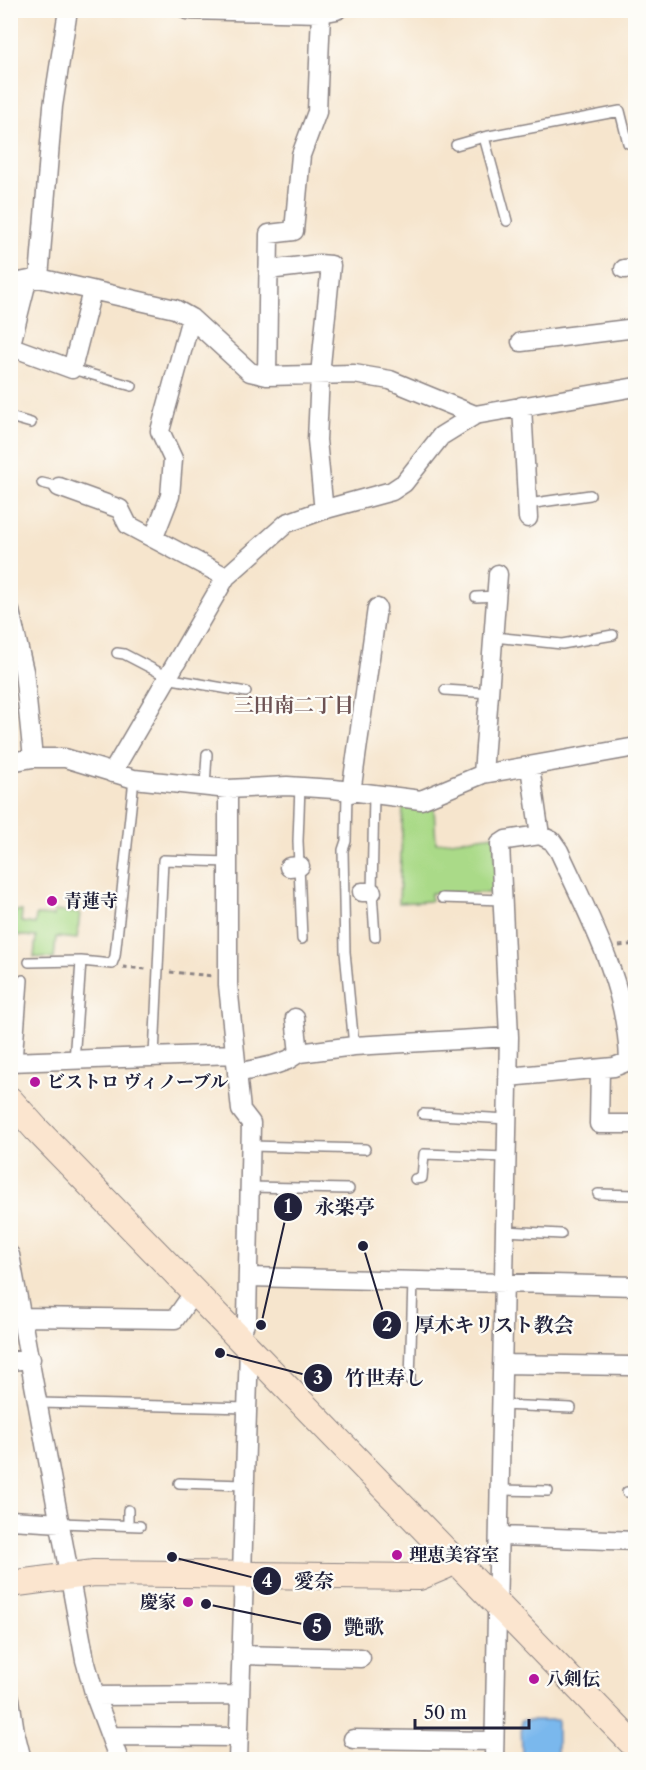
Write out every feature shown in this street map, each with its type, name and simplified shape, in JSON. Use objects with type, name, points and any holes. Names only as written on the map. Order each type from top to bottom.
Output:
[{"type":"street","points":[[68,10],[26,281],[11,348],[72,369],[92,291]]},
{"type":"street","points":[[187,10],[329,12],[317,112],[301,155],[294,231],[269,234],[267,376]]},
{"type":"street","points":[[268,270],[319,264],[331,265],[320,375],[317,440],[326,509]]},
{"type":"street","points":[[26,281],[92,291],[175,309],[191,318],[250,372],[267,376],[354,374],[390,380],[475,415]]},
{"type":"street","points":[[153,537],[170,496],[164,486],[173,459],[160,431],[191,318]]},
{"type":"street","points":[[521,342],[636,328]]},
{"type":"street","points":[[112,773],[226,577],[286,523],[326,509],[392,491],[404,483],[441,436],[475,415],[636,387]]},
{"type":"street","points":[[522,406],[528,511]]},
{"type":"street","points":[[50,485],[76,496],[120,509],[125,526],[153,537],[226,577]]},
{"type":"street","points":[[483,774],[498,574]]},
{"type":"street","points":[[349,792],[367,713],[366,646],[377,608]]},
{"type":"street","points":[[10,611],[24,671],[33,758]]},
{"type":"street","points":[[10,762],[33,758],[65,758],[134,779],[228,789],[300,786],[422,800],[483,774],[636,747]]},
{"type":"street","points":[[530,767],[540,835]]},
{"type":"street","points":[[228,789],[228,985],[241,1110],[251,1124],[247,1319],[244,1342],[248,1408],[244,1485],[238,1760]]},
{"type":"street","points":[[353,1739],[380,1733],[494,1750],[500,1536],[503,1282],[505,1231],[506,1157],[507,1119],[508,1077],[509,1037],[500,844],[506,840],[540,835],[552,841],[559,851],[612,969],[625,1024],[629,1061],[614,1067],[508,1077]]},
{"type":"street","points":[[295,1018],[299,1053]]},
{"type":"street","points":[[237,1072],[274,1065],[299,1053],[354,1046],[509,1037]]},
{"type":"street","points":[[14,1062],[235,1054]]},
{"type":"street","points":[[600,1068],[599,1124],[636,1124]]},
{"type":"street","points":[[10,1100],[44,1138],[636,1747]]},
{"type":"street","points":[[10,1255],[15,1298],[23,1317],[85,1660],[95,1696],[120,1760]]},
{"type":"street","points":[[248,1277],[636,1286]]},
{"type":"street","points":[[23,1317],[175,1319],[194,1292]]},
{"type":"street","points":[[10,1361],[31,1359]]},
{"type":"street","points":[[502,1364],[630,1366],[636,1368]]},
{"type":"street","points":[[10,1520],[61,1523]]},
{"type":"street","points":[[500,1536],[636,1541]]},
{"type":"street","points":[[10,1584],[94,1573],[419,1576],[445,1566],[453,1558]]},
{"type":"street","points":[[241,1655],[315,1650],[360,1658]]},
{"type":"street","points":[[95,1696],[239,1695]]},
{"type":"street","points":[[10,1699],[22,1760]]},
{"type":"street","points":[[110,1736],[239,1737]]},
{"type":"lane","points":[[456,145],[484,137],[620,111],[628,143],[636,141]]},
{"type":"lane","points":[[484,137],[507,221]]},
{"type":"lane","points":[[72,369],[132,386]]},
{"type":"lane","points":[[10,417],[31,423]]},
{"type":"lane","points":[[528,511],[590,495]]},
{"type":"lane","points":[[476,597],[497,596]]},
{"type":"lane","points":[[494,637],[562,644],[613,635]]},
{"type":"lane","points":[[117,652],[168,677],[246,692]]},
{"type":"lane","points":[[445,690],[490,693]]},
{"type":"lane","points":[[205,787],[207,754]]},
{"type":"lane","points":[[29,962],[112,964],[115,956],[134,779]]},
{"type":"lane","points":[[300,786],[295,866],[302,939]]},
{"type":"lane","points":[[349,792],[346,841],[343,850],[345,952],[354,1046]]},
{"type":"lane","points":[[374,795],[367,892],[375,937]]},
{"type":"lane","points":[[154,1056],[163,860],[229,862]]},
{"type":"lane","points":[[442,898],[503,900]]},
{"type":"lane","points":[[74,1061],[81,962]]},
{"type":"lane","points":[[14,1062],[23,981]]},
{"type":"lane","points":[[423,1114],[507,1119]]},
{"type":"lane","points":[[251,1146],[365,1149]]},
{"type":"lane","points":[[415,1179],[422,1178],[424,1154],[506,1157]]},
{"type":"lane","points":[[250,1186],[350,1189]]},
{"type":"lane","points":[[598,1194],[636,1195]]},
{"type":"lane","points":[[505,1231],[561,1234]]},
{"type":"lane","points":[[410,1380],[406,1345],[413,1281]]},
{"type":"lane","points":[[39,1403],[248,1408]]},
{"type":"lane","points":[[501,1405],[571,1408]]},
{"type":"lane","points":[[179,1484],[244,1485]]},
{"type":"lane","points":[[500,1490],[548,1491]]},
{"type":"lane","points":[[128,1510],[128,1525]]},
{"type":"lane","points":[[61,1523],[140,1526]]},
{"type":"green space","points":[[403,805],[434,807],[436,843],[494,835],[497,893],[431,893],[431,901],[399,903]]},
{"type":"green space","points":[[15,911],[22,911],[21,922],[35,924],[36,915],[54,916],[54,911],[80,913],[77,939],[56,937],[54,959],[34,957],[36,937],[13,935]]},
{"type":"water","points":[[521,1720],[557,1720],[557,1759],[522,1759]]},
{"type":"place","name":"青蓮寺","points":[[52,901]]},
{"type":"place","name":"ビストロ ヴィノーブル","points":[[35,1082]]},
{"type":"place","name":"厚木キリスト教会","points":[[363,1246]]},
{"type":"place","name":"永楽亭","points":[[261,1325]]},
{"type":"place","name":"竹世寿し","points":[[220,1353]]},
{"type":"place","name":"理恵美容室","points":[[397,1555]]},
{"type":"place","name":"愛奈","points":[[172,1557]]},
{"type":"place","name":"慶家","points":[[188,1602]]},
{"type":"place","name":"艶歌","points":[[206,1604]]},
{"type":"place","name":"八剣伝","points":[[534,1679]]},
{"type":"district","name":"三田南二丁目","points":[[294,705]]}]
